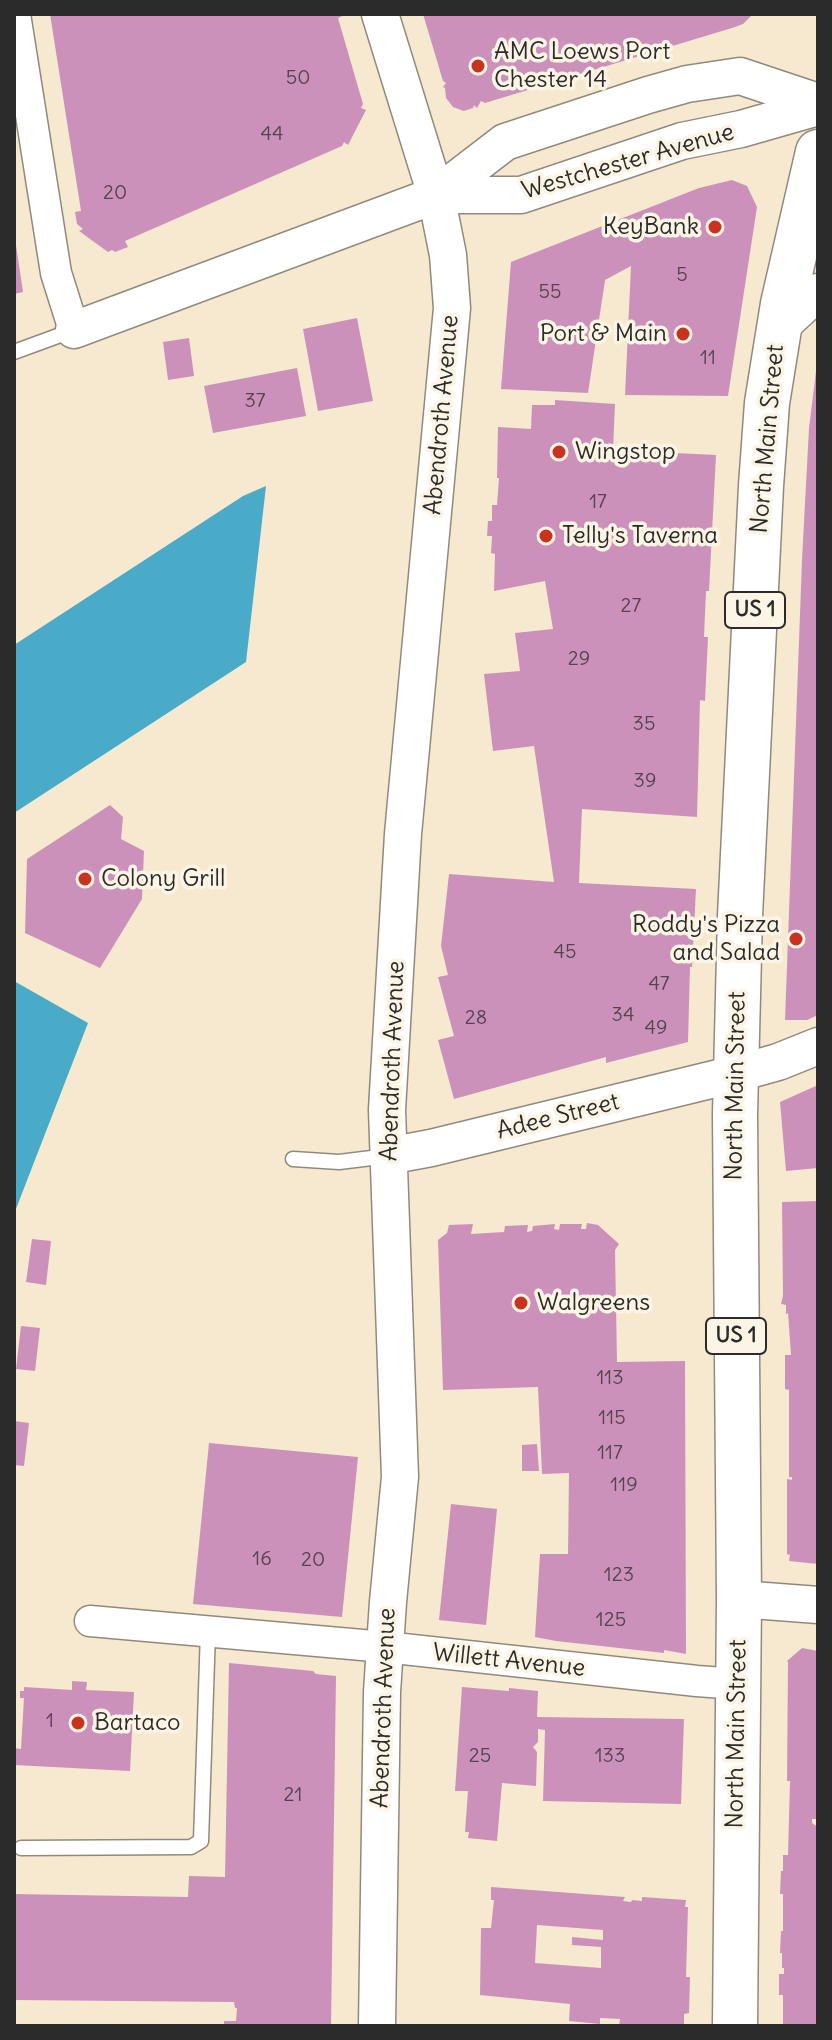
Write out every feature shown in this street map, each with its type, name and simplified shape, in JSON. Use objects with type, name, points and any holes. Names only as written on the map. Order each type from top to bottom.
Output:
[{"type":"main road","name":"North Main Street","points":[[735,2026],[739,1599],[735,1074],[740,916],[767,403],[793,257],[818,152]]},
{"type":"street","points":[[15,14],[56,273],[74,330]]},
{"type":"street","name":"Abendroth Avenue","points":[[377,2026],[382,1692],[400,1477],[387,1110],[403,834],[452,308],[448,255],[436,195],[380,14]]},
{"type":"street","name":"Westchester Avenue","points":[[74,330],[436,195],[505,142],[637,98],[687,84],[740,76],[818,105]]},
{"type":"street","name":"Westchester Avenue","points":[[436,195],[521,195],[682,141],[741,129],[818,105]]},
{"type":"street","points":[[779,328],[818,292]]},
{"type":"street","name":"Adee Street","points":[[388,1156],[735,1074],[818,1046]]},
{"type":"street","points":[[739,1599],[818,1605]]},
{"type":"street","name":"Willett Avenue","points":[[90,1621],[385,1647],[737,1684]]},
{"type":"lane","points":[[14,352],[74,330]]},
{"type":"lane","name":"Adee Street","points":[[293,1159],[339,1162],[388,1156]]},
{"type":"lane","points":[[21,1848],[191,1847],[201,1841],[208,1631]]},
{"type":"water","points":[[266,486],[246,662],[14,813],[14,645],[243,496]]},
{"type":"water","points":[[14,981],[88,1023],[14,1214]]},
{"type":"building","points":[[50,14],[347,14],[338,18],[363,104],[361,108],[366,110],[348,145],[344,142],[342,146],[125,241],[128,247],[108,252],[79,231],[83,229],[77,224],[75,212],[81,211]]},
{"type":"building","points":[[423,14],[753,14],[735,27],[485,103],[481,101],[477,108],[474,105],[464,111],[453,107],[446,98],[443,87],[446,83]]},
{"type":"building","name":"Port & Main","points":[[732,180],[747,186],[757,207],[728,396],[625,395],[631,266],[605,280],[588,393],[501,389],[511,262],[699,188]]},
{"type":"building","points":[[14,245],[23,292],[14,294]]},
{"type":"building","points":[[357,318],[373,401],[318,411],[303,329]]},
{"type":"building","points":[[189,338],[194,376],[168,380],[163,342]]},
{"type":"building","points":[[297,368],[306,416],[213,433],[204,386]]},
{"type":"building","points":[[816,371],[818,1015],[807,1020],[785,1020],[802,560],[809,428]]},
{"type":"building","points":[[555,400],[615,404],[613,450],[716,455],[709,591],[706,591],[704,637],[708,637],[705,701],[700,700],[697,817],[582,809],[579,883],[696,889],[688,1042],[606,1063],[606,1057],[454,1099],[438,1040],[454,1036],[438,977],[448,975],[441,946],[449,874],[554,882],[534,746],[493,751],[484,674],[520,671],[515,633],[553,629],[545,581],[494,591],[495,554],[491,553],[492,536],[487,536],[488,521],[492,521],[492,505],[497,505],[498,427],[531,429],[532,405],[555,405]]},
{"type":"building","name":"Colony Grill","points":[[110,805],[123,817],[121,839],[144,851],[142,899],[100,968],[25,933],[27,859]]},
{"type":"building","points":[[818,1085],[818,1168],[786,1171],[780,1102]]},
{"type":"building","points":[[818,1201],[818,1564],[789,1561],[790,1555],[787,1554],[787,1479],[792,1480],[792,1477],[789,1477],[789,1390],[785,1389],[785,1355],[791,1355],[788,1313],[786,1305],[781,1304],[782,1202]]},
{"type":"building","points":[[587,1223],[598,1225],[619,1244],[615,1250],[617,1362],[685,1361],[686,1654],[535,1637],[540,1554],[568,1554],[569,1473],[542,1474],[538,1387],[443,1390],[438,1240],[447,1233],[449,1225],[473,1224],[471,1234],[504,1232],[505,1226],[528,1225],[527,1232],[532,1231],[533,1226],[555,1224],[554,1229],[559,1230],[560,1224],[582,1224],[581,1229],[586,1229]]},
{"type":"building","points":[[32,1239],[51,1241],[46,1285],[26,1282]]},
{"type":"building","points":[[21,1326],[40,1328],[35,1371],[16,1369]]},
{"type":"building","points":[[14,1421],[29,1423],[24,1466],[14,1465]]},
{"type":"building","points":[[209,1443],[358,1457],[342,1617],[193,1604]]},
{"type":"building","points":[[537,1444],[539,1471],[522,1471],[522,1445]]},
{"type":"building","points":[[451,1504],[497,1509],[486,1625],[439,1620]]},
{"type":"building","points":[[802,1648],[818,1651],[818,1819],[812,1819],[812,1823],[818,1827],[818,2026],[783,2026],[779,1974],[784,1974],[780,1953],[783,1894],[780,1894],[783,1855],[788,1855],[790,1781],[787,1781],[787,1661]]},
{"type":"building","points":[[229,1663],[336,1676],[331,2026],[224,2026],[224,2021],[236,2021],[234,2002],[14,2000],[14,1894],[188,1897],[189,1876],[225,1877]]},
{"type":"building","name":"Bartaco","points":[[72,1681],[87,1682],[86,1690],[134,1692],[130,1771],[14,1765],[14,1748],[21,1749],[24,1698],[20,1698],[20,1691],[24,1691],[24,1687],[72,1690]]},
{"type":"building","points":[[462,1687],[538,1691],[537,1717],[684,1719],[681,1804],[543,1801],[545,1730],[538,1729],[538,1742],[533,1747],[537,1752],[536,1786],[502,1783],[497,1841],[468,1838],[469,1832],[465,1832],[468,1791],[455,1791]]},
{"type":"building","points":[[491,1887],[625,1897],[623,1901],[631,1902],[642,1901],[642,1897],[686,1900],[686,1977],[690,1977],[689,2013],[684,2014],[684,2026],[619,2026],[620,2019],[600,2018],[600,2024],[569,2021],[570,2004],[480,1995],[481,1928],[491,1928],[494,1900],[491,1900]],"holes":[[[537,1925],[603,1930],[603,1940],[572,1937],[572,1945],[601,1947],[601,1968],[535,1963]]]},
{"type":"place","name":"AMC Loews Port Chester 14","points":[[478,66]]},
{"type":"place","name":"KeyBank","points":[[715,227]]},
{"type":"place","name":"Port & Main","points":[[683,334]]},
{"type":"place","name":"Wingstop","points":[[559,452]]},
{"type":"place","name":"Telly's Taverna","points":[[546,536]]},
{"type":"place","name":"Colony Grill","points":[[85,879]]},
{"type":"place","name":"Roddy's Pizza and Salad","points":[[796,939]]},
{"type":"place","name":"Walgreens","points":[[521,1303]]},
{"type":"place","name":"Bartaco","points":[[78,1723]]}]
